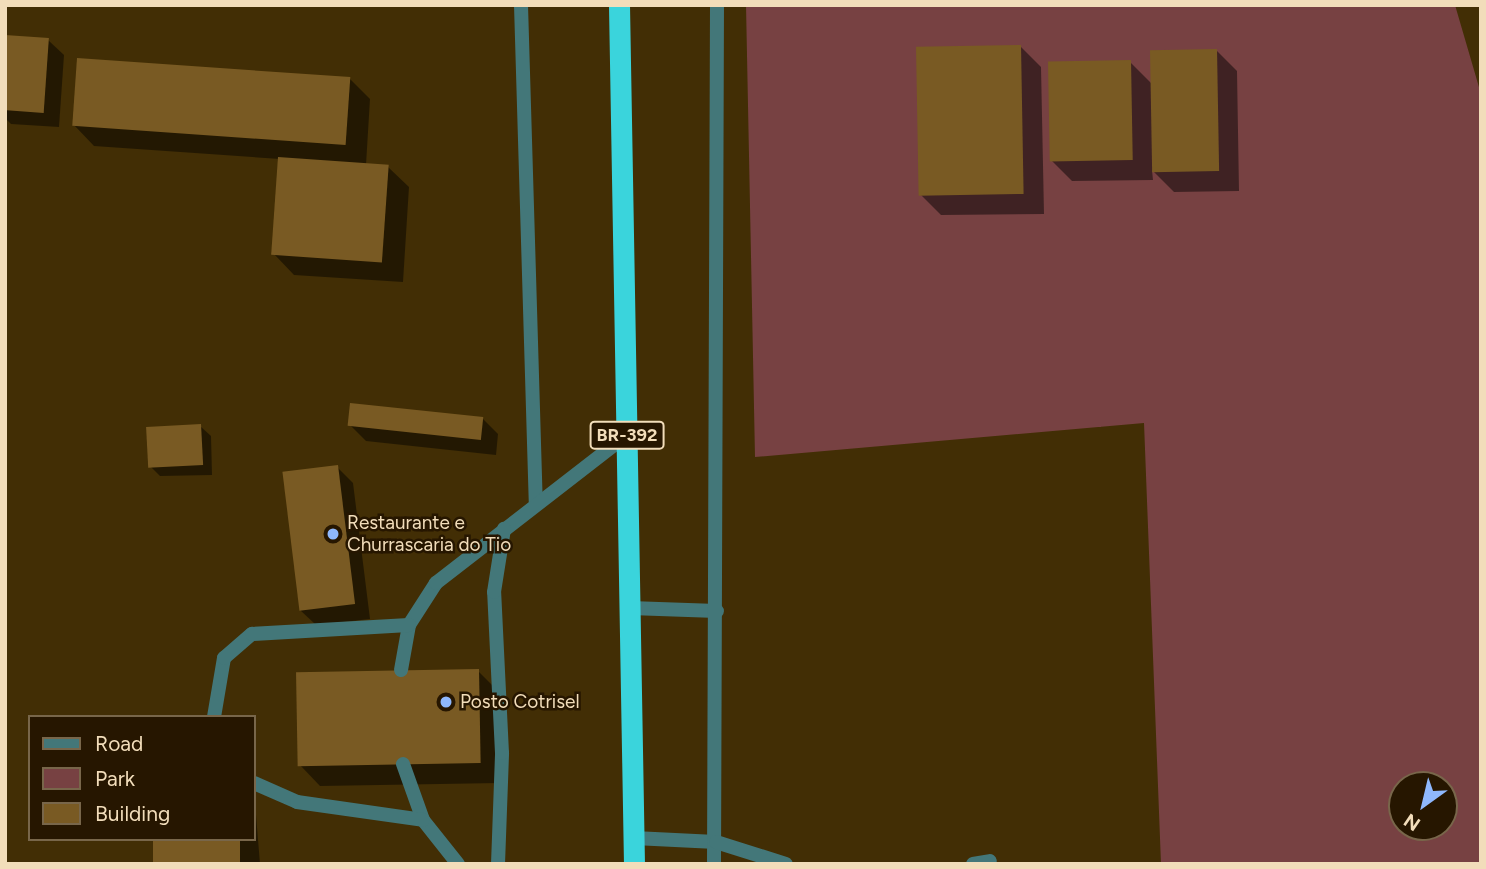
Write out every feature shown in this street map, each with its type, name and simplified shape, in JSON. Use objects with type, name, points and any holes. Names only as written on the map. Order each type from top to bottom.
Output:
[{"type":"highway","name":"BR-392","points":[[619,5],[634,864]]},
{"type":"street","points":[[522,5],[536,502]]},
{"type":"street","points":[[714,864],[717,5]]},
{"type":"street","points":[[401,670],[410,625],[436,583],[536,502],[627,435]]},
{"type":"street","points":[[498,864],[502,753],[494,592],[503,529]]},
{"type":"street","points":[[630,608],[716,611]]},
{"type":"street","points":[[214,715],[224,658],[252,634],[410,625]]},
{"type":"street","points":[[403,764],[423,820],[458,864]]},
{"type":"street","points":[[256,784],[297,802],[423,820]]},
{"type":"street","points":[[634,838],[716,842],[786,864]]},
{"type":"street","points":[[973,864],[990,861]]},
{"type":"green space","points":[[746,5],[1455,5],[1481,94],[1481,864],[1161,864],[1144,423],[755,457]]},
{"type":"building","points":[[5,35],[49,38],[44,113],[5,110]]},
{"type":"building","points":[[1021,45],[1024,194],[919,196],[916,47]]},
{"type":"building","points":[[1217,49],[1219,171],[1152,172],[1150,50]]},
{"type":"building","points":[[77,58],[350,77],[346,145],[72,126]]},
{"type":"building","points":[[1131,60],[1133,160],[1050,161],[1048,61]]},
{"type":"building","points":[[278,157],[389,165],[382,263],[271,255]]},
{"type":"building","points":[[350,403],[483,417],[481,440],[348,426]]},
{"type":"building","points":[[201,424],[203,465],[148,468],[146,427]]},
{"type":"building","points":[[338,465],[355,604],[299,611],[282,472]]},
{"type":"building","points":[[479,669],[481,763],[298,766],[296,672]]},
{"type":"building","points":[[153,841],[240,841],[240,864],[153,864]]},
{"type":"place","name":"Restaurante e Churrascaria do Tio","points":[[333,534]]},
{"type":"place","name":"Posto Cotrisel","points":[[446,702]]}]
